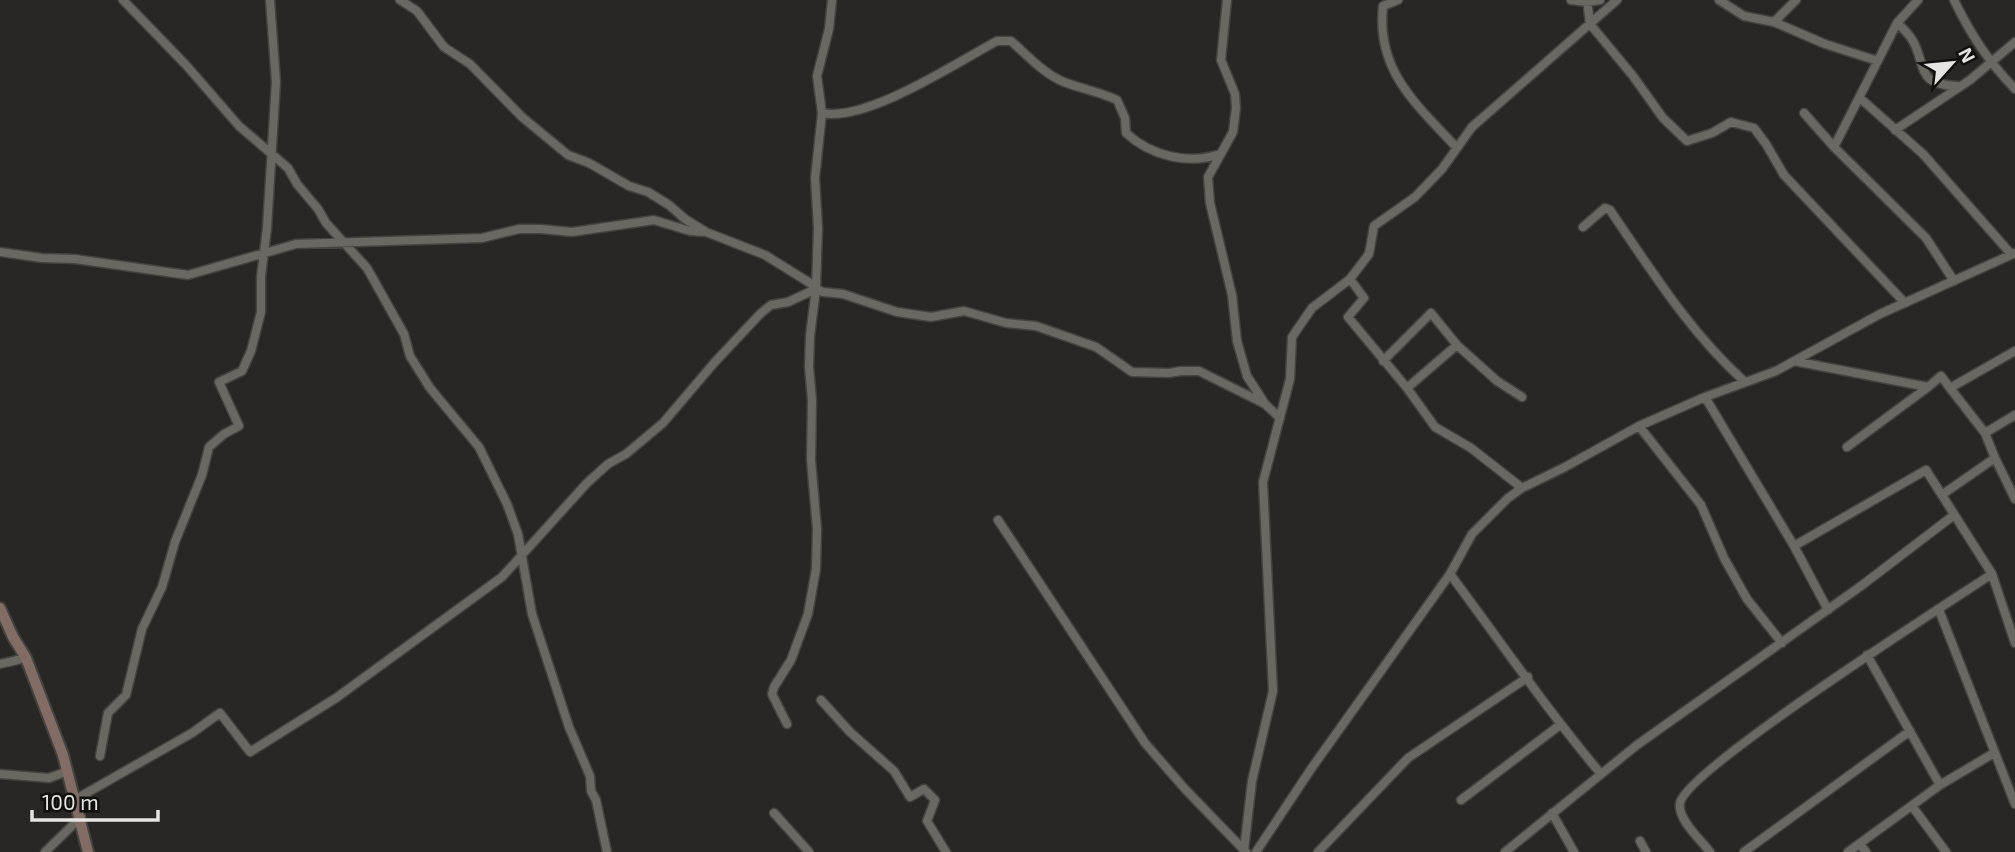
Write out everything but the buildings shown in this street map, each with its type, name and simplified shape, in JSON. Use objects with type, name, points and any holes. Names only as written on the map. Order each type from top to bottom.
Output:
[{"type":"street","points":[[123,0],[186,65],[239,126],[288,168],[326,223],[367,268],[404,334],[410,356],[430,388],[479,447],[508,505],[518,534],[532,614],[569,727],[590,776],[591,791],[596,800],[607,852]]},
{"type":"street","points":[[100,756],[108,713],[126,695],[142,629],[162,587],[175,542],[202,475],[209,447],[224,433],[239,426],[219,382],[242,371],[251,351],[261,312],[276,82],[270,0]]},
{"type":"street","points":[[400,0],[417,11],[444,47],[470,64],[522,117],[568,155],[589,163],[629,186],[648,192],[706,232],[765,255],[816,289],[843,294],[897,312],[931,317],[964,311],[1006,323],[1036,326],[1096,347],[1132,372],[1199,371],[1265,404]]},
{"type":"street","points":[[787,724],[772,694],[791,660],[795,642],[808,614],[816,569],[817,529],[811,460],[812,400],[809,367],[818,228],[814,178],[822,113],[817,76],[829,29],[832,0]]},
{"type":"street","points":[[1227,0],[1221,60],[1235,94],[1236,108],[1233,132],[1208,177],[1210,203],[1232,295],[1237,341],[1247,376],[1265,404],[1280,418]]},
{"type":"street","points":[[1398,0],[1383,6],[1380,27],[1388,59],[1408,95],[1457,148]]},
{"type":"street","points":[[1571,0],[1600,0]]},
{"type":"street","points":[[1245,851],[1252,781],[1273,691],[1263,482],[1290,379],[1292,337],[1312,308],[1350,279],[1370,254],[1374,226],[1415,197],[1442,169],[1472,127],[1617,0]]},
{"type":"street","points":[[1720,0],[1744,16],[1774,22],[1825,44],[1878,61]]},
{"type":"street","points":[[1774,22],[1796,0]]},
{"type":"street","points":[[1834,147],[1897,23],[1918,0]]},
{"type":"street","points":[[1954,0],[1989,62],[2015,89]]},
{"type":"street","points":[[1587,1],[1590,24],[1633,76],[1662,118],[1687,141],[1712,133],[1731,122],[1754,128],[1784,175],[1905,303]]},
{"type":"street","points":[[1897,23],[1915,45],[1923,71],[1943,85],[1959,86]]},
{"type":"street","points":[[822,113],[835,116],[887,100],[997,41],[1011,41],[1034,63],[1062,82],[1117,100],[1125,118],[1126,133],[1139,145],[1176,158],[1205,159],[1220,154]]},
{"type":"street","points":[[1895,130],[1959,86],[2015,42]]},
{"type":"street","points":[[1256,852],[1311,769],[1450,574],[1472,534],[1500,504],[1522,488],[1639,426],[1705,397],[1776,371],[1830,340],[2013,253],[1923,154],[1860,98]]},
{"type":"street","points":[[1804,113],[1926,239],[1954,281]]},
{"type":"street","points":[[1583,227],[1605,208],[1611,210],[1671,297],[1719,359],[1745,382]]},
{"type":"street","points":[[0,252],[75,259],[188,275],[296,244],[482,238],[519,229],[572,232],[654,220],[690,231],[706,232]]},
{"type":"street","points":[[1350,279],[1364,298],[1348,317],[1407,388],[1435,427],[1471,448],[1522,488]]},
{"type":"street","points":[[76,799],[192,733],[220,713],[250,752],[339,696],[502,577],[587,483],[663,423],[761,313],[771,305],[788,302],[816,289]]},
{"type":"street","points":[[1383,361],[1431,313],[1457,345],[1497,381],[1522,397]]},
{"type":"street","points":[[1407,388],[1457,345]]},
{"type":"street","points":[[1950,388],[2015,351]]},
{"type":"street","points":[[1794,361],[1928,387]]},
{"type":"street","points":[[1847,447],[1941,376],[1985,433],[2015,499]]},
{"type":"street","points":[[1705,397],[1794,546],[1828,610]]},
{"type":"street","points":[[1985,433],[2015,415]]},
{"type":"street","points":[[1639,426],[1701,505],[1724,558],[1747,598],[1782,643]]},
{"type":"street","points":[[1943,494],[1995,458]]},
{"type":"street","points":[[1794,546],[1926,470],[1992,574],[2015,643]]},
{"type":"street","points":[[1505,852],[1637,745],[1828,610],[1954,514]]},
{"type":"street","points":[[998,520],[1145,743],[1245,851]]},
{"type":"street","points":[[1450,574],[1528,677],[1560,725],[1601,774]]},
{"type":"street","points":[[1710,852],[1680,811],[1680,802],[1686,792],[1702,776],[1867,655],[1992,574]]},
{"type":"street","points":[[0,608],[26,658],[68,771],[88,852]]},
{"type":"street","points":[[1939,610],[2015,804]]},
{"type":"street","points":[[1867,655],[1940,785]]},
{"type":"street","points":[[0,664],[26,658]]},
{"type":"street","points":[[1319,852],[1408,758],[1528,677]]},
{"type":"street","points":[[821,700],[850,732],[894,771],[910,797],[924,789],[934,800],[927,821],[946,852]]},
{"type":"street","points":[[1461,800],[1560,725]]},
{"type":"street","points":[[1744,852],[1910,731]]},
{"type":"street","points":[[1848,852],[1940,785],[1994,753]]},
{"type":"street","points":[[0,774],[49,778],[68,771]]},
{"type":"street","points":[[1912,806],[1946,852]]},
{"type":"street","points":[[774,813],[809,852]]},
{"type":"street","points":[[1552,813],[1574,852]]},
{"type":"street","points":[[45,852],[81,817]]},
{"type":"street","points":[[1640,841],[1646,852]]},
{"type":"street","points":[[1860,844],[1866,852]]}]
